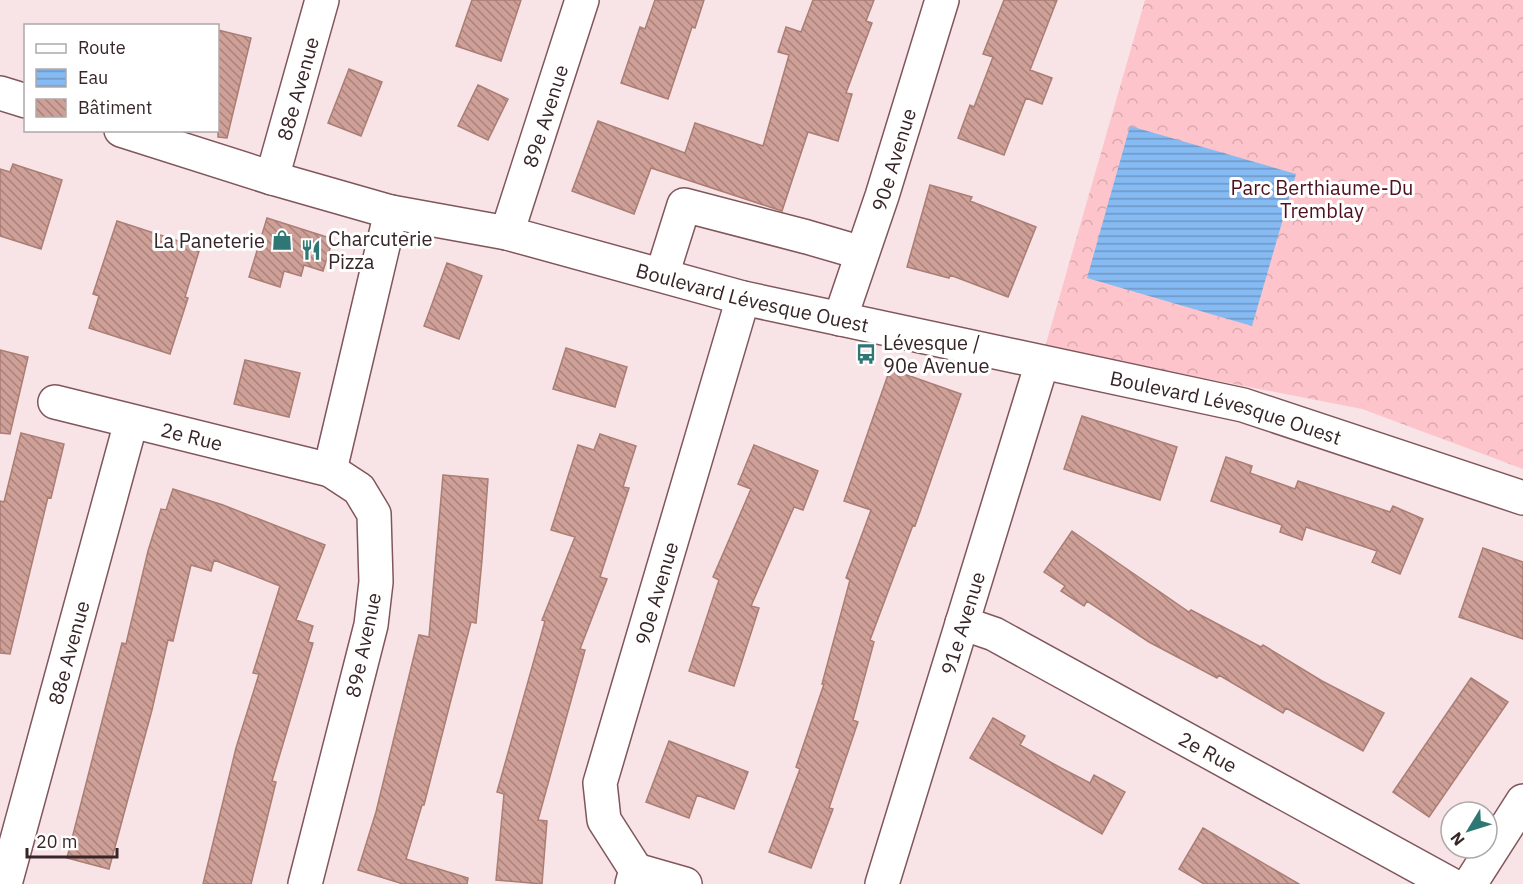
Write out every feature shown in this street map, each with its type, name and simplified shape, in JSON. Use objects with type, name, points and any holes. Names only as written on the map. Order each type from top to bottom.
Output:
[{"type":"street","name":"88e Avenue","points":[[272,178],[322,0]]},
{"type":"street","name":"89e Avenue","points":[[507,233],[582,0]]},
{"type":"street","name":"90e Avenue","points":[[840,319],[942,0]]},
{"type":"street","points":[[0,93],[24,99]]},
{"type":"street","name":"Boulevard Lévesque Ouest","points":[[127,132],[272,178],[391,212],[507,233],[743,298],[1243,405],[1523,498]]},
{"type":"street","points":[[662,275],[684,205],[862,253]]},
{"type":"street","points":[[330,470],[391,212]]},
{"type":"street","name":"90e Avenue","points":[[634,877],[604,820],[600,783],[743,298]]},
{"type":"street","name":"91e Avenue","points":[[882,884],[1042,363]]},
{"type":"street","name":"2e Rue","points":[[55,402],[330,470]]},
{"type":"street","name":"88e Avenue","points":[[5,884],[130,422]]},
{"type":"street","name":"89e Avenue","points":[[305,884],[371,625],[376,582],[374,514],[359,489],[330,470]]},
{"type":"street","name":"2e Rue","points":[[962,623],[994,634],[1450,884]]},
{"type":"street","points":[[1470,884],[1523,801]]},
{"type":"street","points":[[634,877],[685,884]]},
{"type":"green space","name":"Parc Berthiaume-Du Tremblay","points":[[1145,0],[1523,0],[1523,469],[1362,409],[1045,347]]},
{"type":"water","points":[[1130,126],[1296,174],[1252,326],[1087,278]]},
{"type":"building","points":[[472,0],[521,0],[501,61],[456,46]]},
{"type":"building","points":[[655,0],[704,0],[695,28],[692,27],[668,99],[621,83],[640,27],[645,29]]},
{"type":"building","points":[[813,0],[874,0],[866,21],[872,23],[846,93],[852,94],[838,141],[808,132],[782,211],[651,168],[634,214],[572,191],[598,121],[685,153],[695,123],[763,146],[789,55],[778,52],[786,27],[801,32]]},
{"type":"building","points":[[1004,0],[1057,0],[1030,70],[1052,78],[1042,104],[1026,98],[1004,155],[958,138],[970,105],[974,107],[993,57],[983,54]]},
{"type":"building","points":[[219,30],[251,38],[227,138],[218,137]]},
{"type":"building","points":[[349,69],[382,82],[361,136],[328,123]]},
{"type":"building","points":[[478,85],[508,99],[488,140],[458,126]]},
{"type":"building","points":[[13,164],[62,180],[41,249],[0,236],[0,169],[10,172]]},
{"type":"building","points":[[930,185],[972,197],[970,201],[1036,227],[1008,297],[950,275],[949,278],[907,267]]},
{"type":"building","points":[[267,218],[333,239],[323,271],[304,265],[301,276],[284,271],[280,287],[249,277]]},
{"type":"building","points":[[117,221],[200,248],[185,297],[188,298],[170,354],[89,328],[99,296],[93,294]]},
{"type":"building","points":[[447,263],[482,276],[459,339],[424,326]]},
{"type":"building","points":[[566,348],[627,367],[615,407],[553,389]]},
{"type":"building","points":[[0,350],[28,357],[10,434],[0,433]]},
{"type":"building","points":[[245,360],[300,373],[289,417],[234,404]]},
{"type":"building","points":[[890,369],[961,394],[915,526],[913,525],[870,640],[874,642],[853,720],[858,722],[829,808],[833,809],[811,868],[769,852],[800,769],[796,767],[824,684],[822,684],[850,580],[846,578],[871,510],[844,501]]},
{"type":"building","points":[[1082,416],[1177,447],[1160,500],[1064,469]]},
{"type":"building","points":[[21,433],[64,444],[51,498],[48,497],[10,654],[0,653],[0,501],[4,502]]},
{"type":"building","points":[[600,434],[636,446],[623,487],[629,488],[600,577],[607,579],[580,649],[585,650],[538,820],[547,821],[542,884],[496,880],[504,794],[497,792],[545,621],[542,620],[575,537],[551,530],[578,445],[594,450]]},
{"type":"building","points":[[754,445],[818,471],[803,510],[794,507],[751,606],[759,608],[734,686],[689,671],[719,580],[713,577],[751,489],[738,484]]},
{"type":"building","points":[[1226,457],[1252,466],[1250,473],[1295,489],[1298,481],[1390,512],[1393,506],[1423,519],[1400,574],[1372,562],[1377,551],[1306,527],[1302,540],[1280,532],[1282,525],[1211,501]]},
{"type":"building","points":[[443,475],[488,479],[476,623],[471,622],[424,805],[422,805],[406,859],[468,878],[467,884],[403,884],[358,870],[376,812],[419,635],[429,637]]},
{"type":"building","points":[[173,489],[223,505],[325,545],[296,620],[313,626],[308,642],[313,643],[272,781],[276,782],[251,884],[203,884],[236,748],[259,674],[253,673],[280,586],[214,560],[211,571],[191,565],[173,641],[168,640],[152,710],[109,869],[67,858],[122,643],[126,644],[148,551],[161,509],[166,510]]},
{"type":"building","points":[[1072,531],[1189,612],[1191,610],[1261,647],[1263,645],[1322,681],[1384,713],[1363,751],[1286,708],[1283,713],[1219,675],[1217,678],[1149,642],[1087,601],[1084,606],[1061,591],[1065,586],[1044,572]]},
{"type":"building","points":[[1483,548],[1523,562],[1523,639],[1459,617]]},
{"type":"building","points":[[1471,678],[1508,702],[1429,817],[1393,792]]},
{"type":"building","points":[[993,718],[1025,736],[1020,745],[1061,768],[1090,783],[1094,775],[1125,792],[1102,834],[970,758]]},
{"type":"building","points":[[669,741],[748,772],[734,809],[697,795],[689,818],[646,802]]},
{"type":"building","points":[[1203,828],[1299,884],[1204,884],[1179,869]]},
{"type":"place","name":"La Paneterie","points":[[282,240]]},
{"type":"place","name":"Charcuterie Pizza","points":[[311,250]]},
{"type":"place","name":"Lévesque / 90e Avenue","points":[[866,354]]}]
